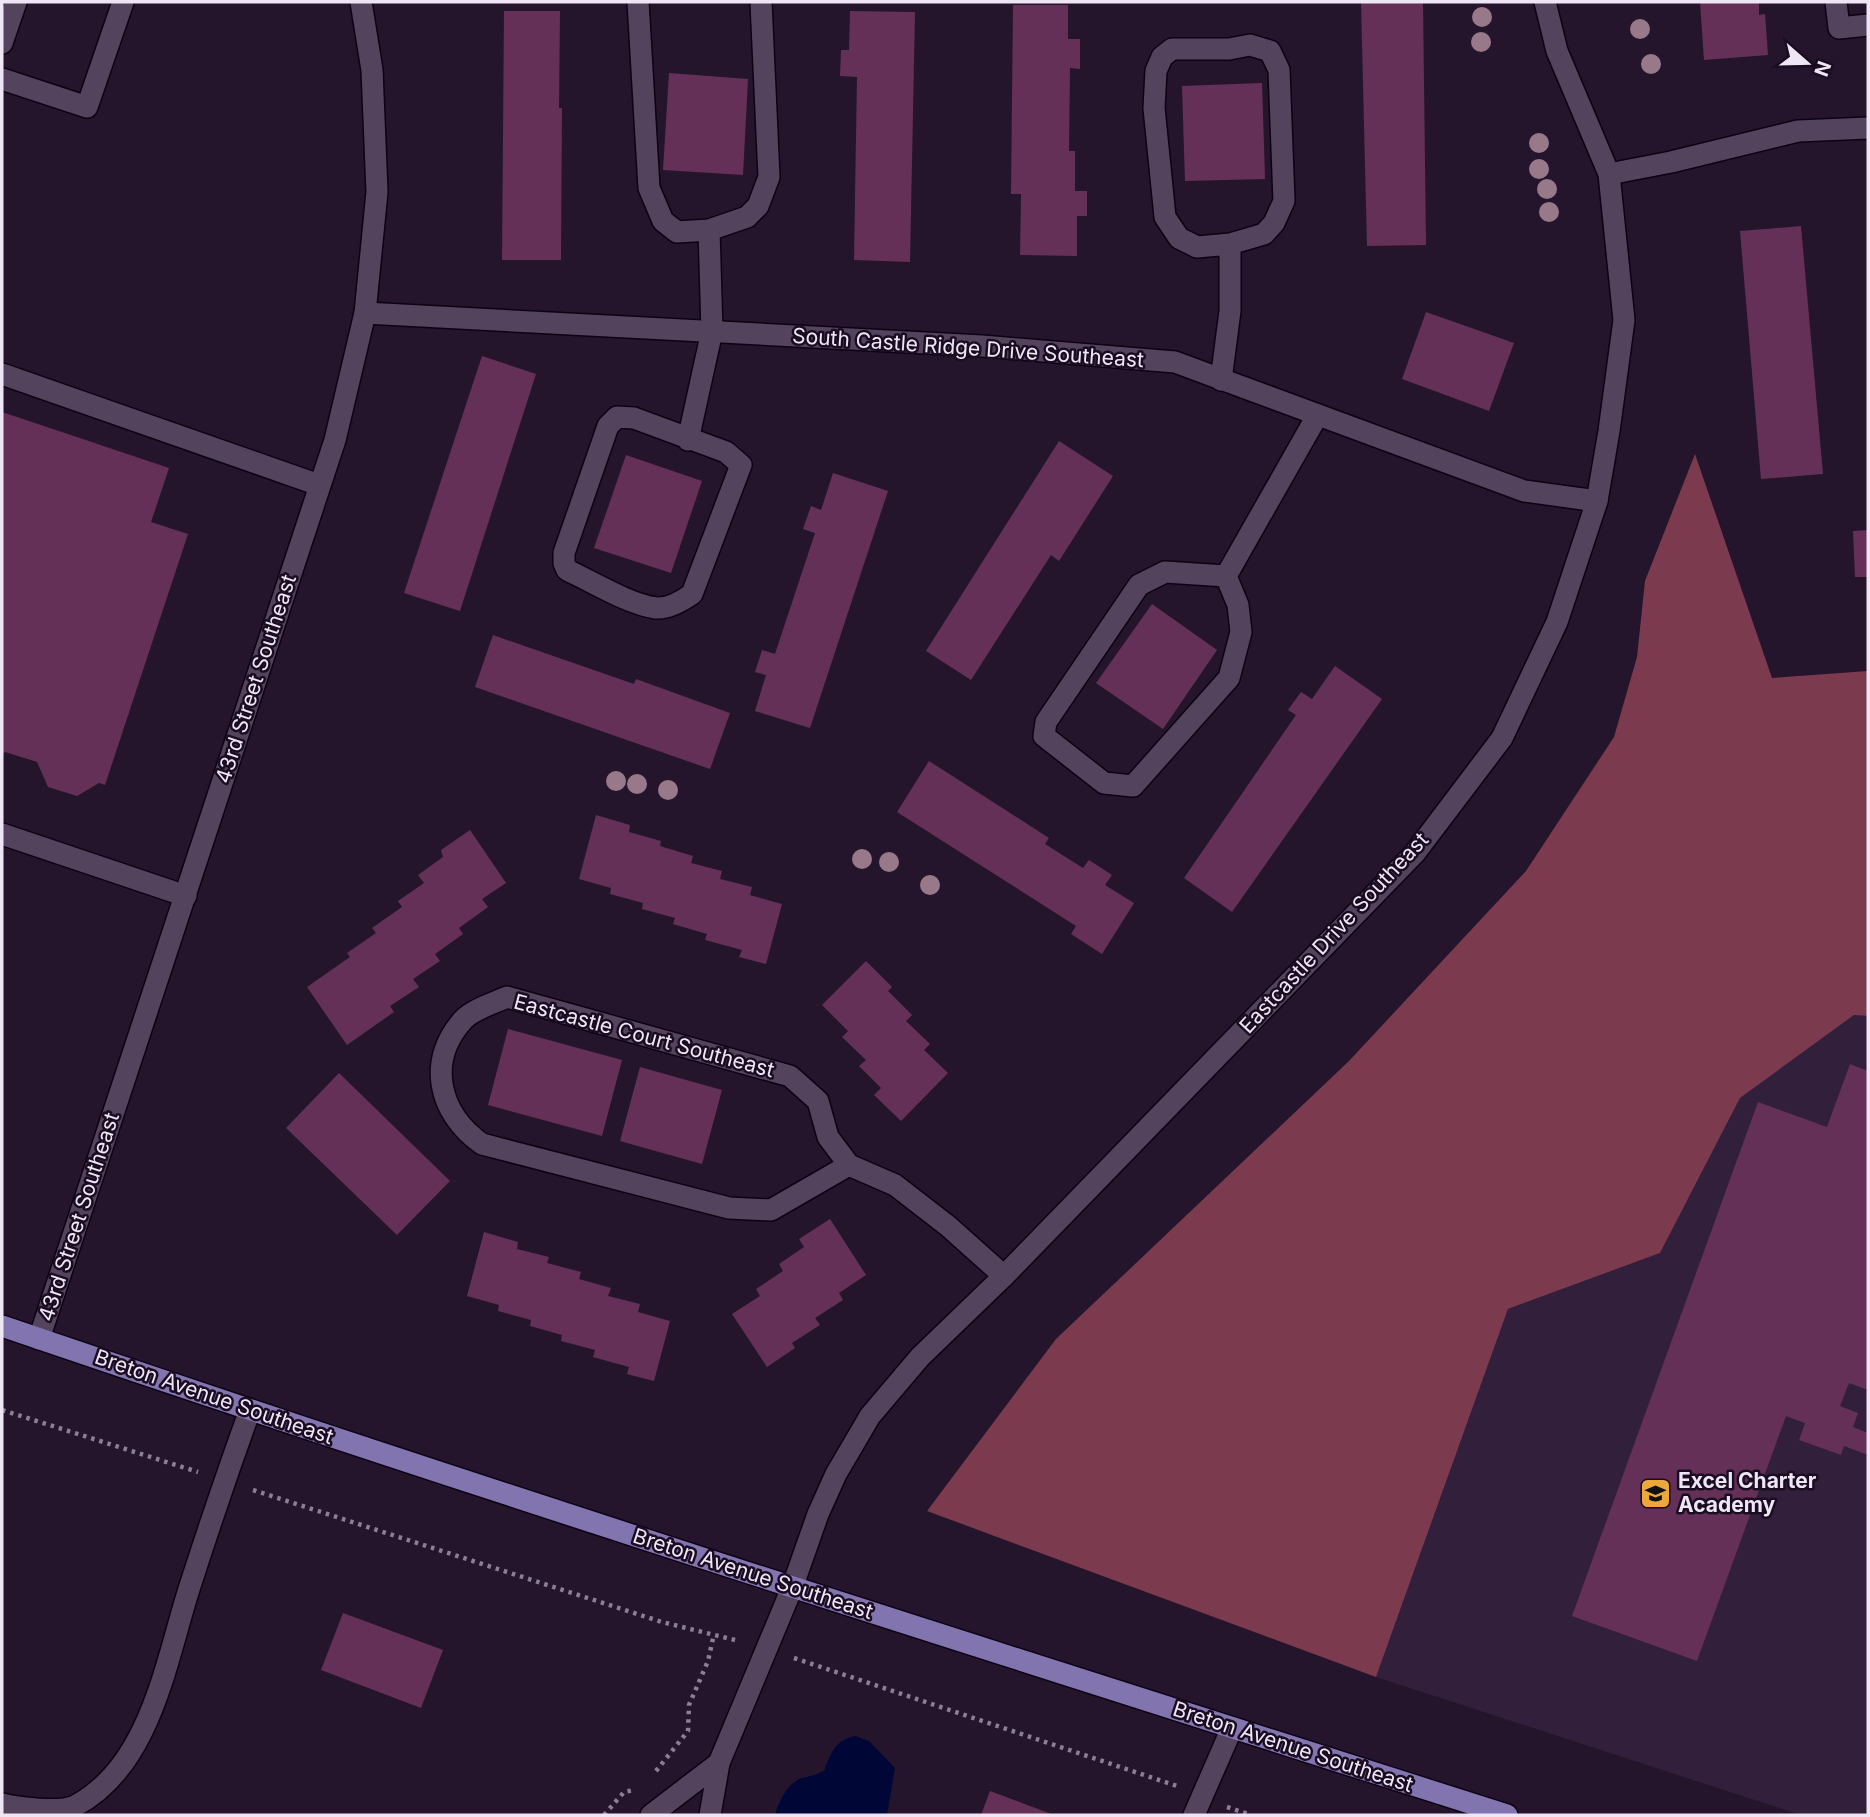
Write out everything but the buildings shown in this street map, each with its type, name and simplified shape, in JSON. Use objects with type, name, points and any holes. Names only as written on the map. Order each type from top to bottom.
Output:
[{"type":"main road","name":"Breton Avenue Southeast","points":[[2,1326],[792,1588],[1507,1815]]},
{"type":"street","points":[[2,43],[16,2]]},
{"type":"street","points":[[2,79],[87,107],[122,2]]},
{"type":"street","name":"43rd Street Southeast","points":[[40,1339],[335,440],[365,313],[377,192],[372,70],[361,2]]},
{"type":"street","points":[[638,2],[649,188],[663,221],[677,232],[709,230],[747,217],[758,206],[769,177],[761,2]]},
{"type":"street","name":"Eastcastle Drive Southeast","points":[[710,1815],[719,1763],[792,1588],[818,1514],[836,1474],[870,1416],[920,1357],[1004,1276],[1423,842],[1502,738],[1557,622],[1597,500],[1624,320],[1609,174],[1557,51],[1545,2]]},
{"type":"street","points":[[1836,2],[1839,29],[1868,25]]},
{"type":"street","points":[[1250,45],[1270,51],[1279,70],[1284,201],[1274,223],[1264,234],[1230,244],[1197,247],[1179,238],[1165,218],[1154,108],[1155,83],[1156,71],[1162,57],[1172,49],[1229,49],[1250,45]]},
{"type":"street","points":[[1609,174],[1798,131],[1868,128]]},
{"type":"street","points":[[688,440],[712,331],[709,230]]},
{"type":"street","points":[[1222,380],[1230,311],[1230,244]]},
{"type":"street","name":"South Castle Ridge Drive Southeast","points":[[365,313],[982,346],[1175,362],[1524,491],[1597,500]]},
{"type":"street","points":[[2,373],[319,485]]},
{"type":"street","points":[[1226,576],[1317,416]]},
{"type":"street","points":[[617,417],[634,418],[688,440],[726,452],[741,465],[692,594],[677,604],[658,608],[631,600],[568,570],[564,563],[564,554],[608,426],[617,417]]},
{"type":"street","points":[[1165,572],[1226,576],[1238,605],[1241,632],[1229,678],[1133,786],[1104,783],[1044,736],[1046,722],[1139,585],[1165,572]]},
{"type":"street","points":[[2,834],[186,896]]},
{"type":"street","name":"Eastcastle Court Southeast","points":[[849,1165],[771,1210],[729,1208],[482,1144],[465,1132],[447,1103],[440,1074],[445,1045],[466,1017],[507,997],[790,1076],[818,1101],[828,1137],[849,1165],[895,1185],[948,1226],[1004,1276]]},
{"type":"street","points":[[2,1804],[24,1810],[73,1807],[108,1782],[134,1748],[165,1674],[184,1603],[250,1410]]},
{"type":"street","points":[[1197,1806],[1232,1728]]},
{"type":"street","points":[[651,1815],[719,1763]]},
{"type":"path","points":[[2,1410],[663,1622],[767,1649],[1161,1779],[1197,1806],[1251,1815]]},
{"type":"path","points":[[650,1778],[688,1731],[689,1705],[708,1661],[714,1634]]},
{"type":"path","points":[[604,1815],[624,1792],[643,1788]]},
{"type":"shaded area","points":[[1695,454],[1772,678],[1868,671],[1868,1016],[1854,1015],[1740,1098],[1660,1253],[1508,1309],[1376,1677],[927,1511],[1056,1339],[1349,1061],[1526,871],[1614,737],[1637,657],[1645,581]]},
{"type":"shaded area","name":"Excel Charter Academy","points":[[1854,1015],[1868,1016],[1868,1815],[1801,1815],[1376,1677],[1508,1309],[1660,1253],[1740,1098]]},
{"type":"shaded area","points":[[855,1736],[869,1741],[895,1768],[887,1815],[775,1815],[781,1799],[792,1784],[824,1771],[831,1753],[838,1745]]},
{"type":"place","name":"Excel Charter Academy","points":[[1655,1493]]}]
